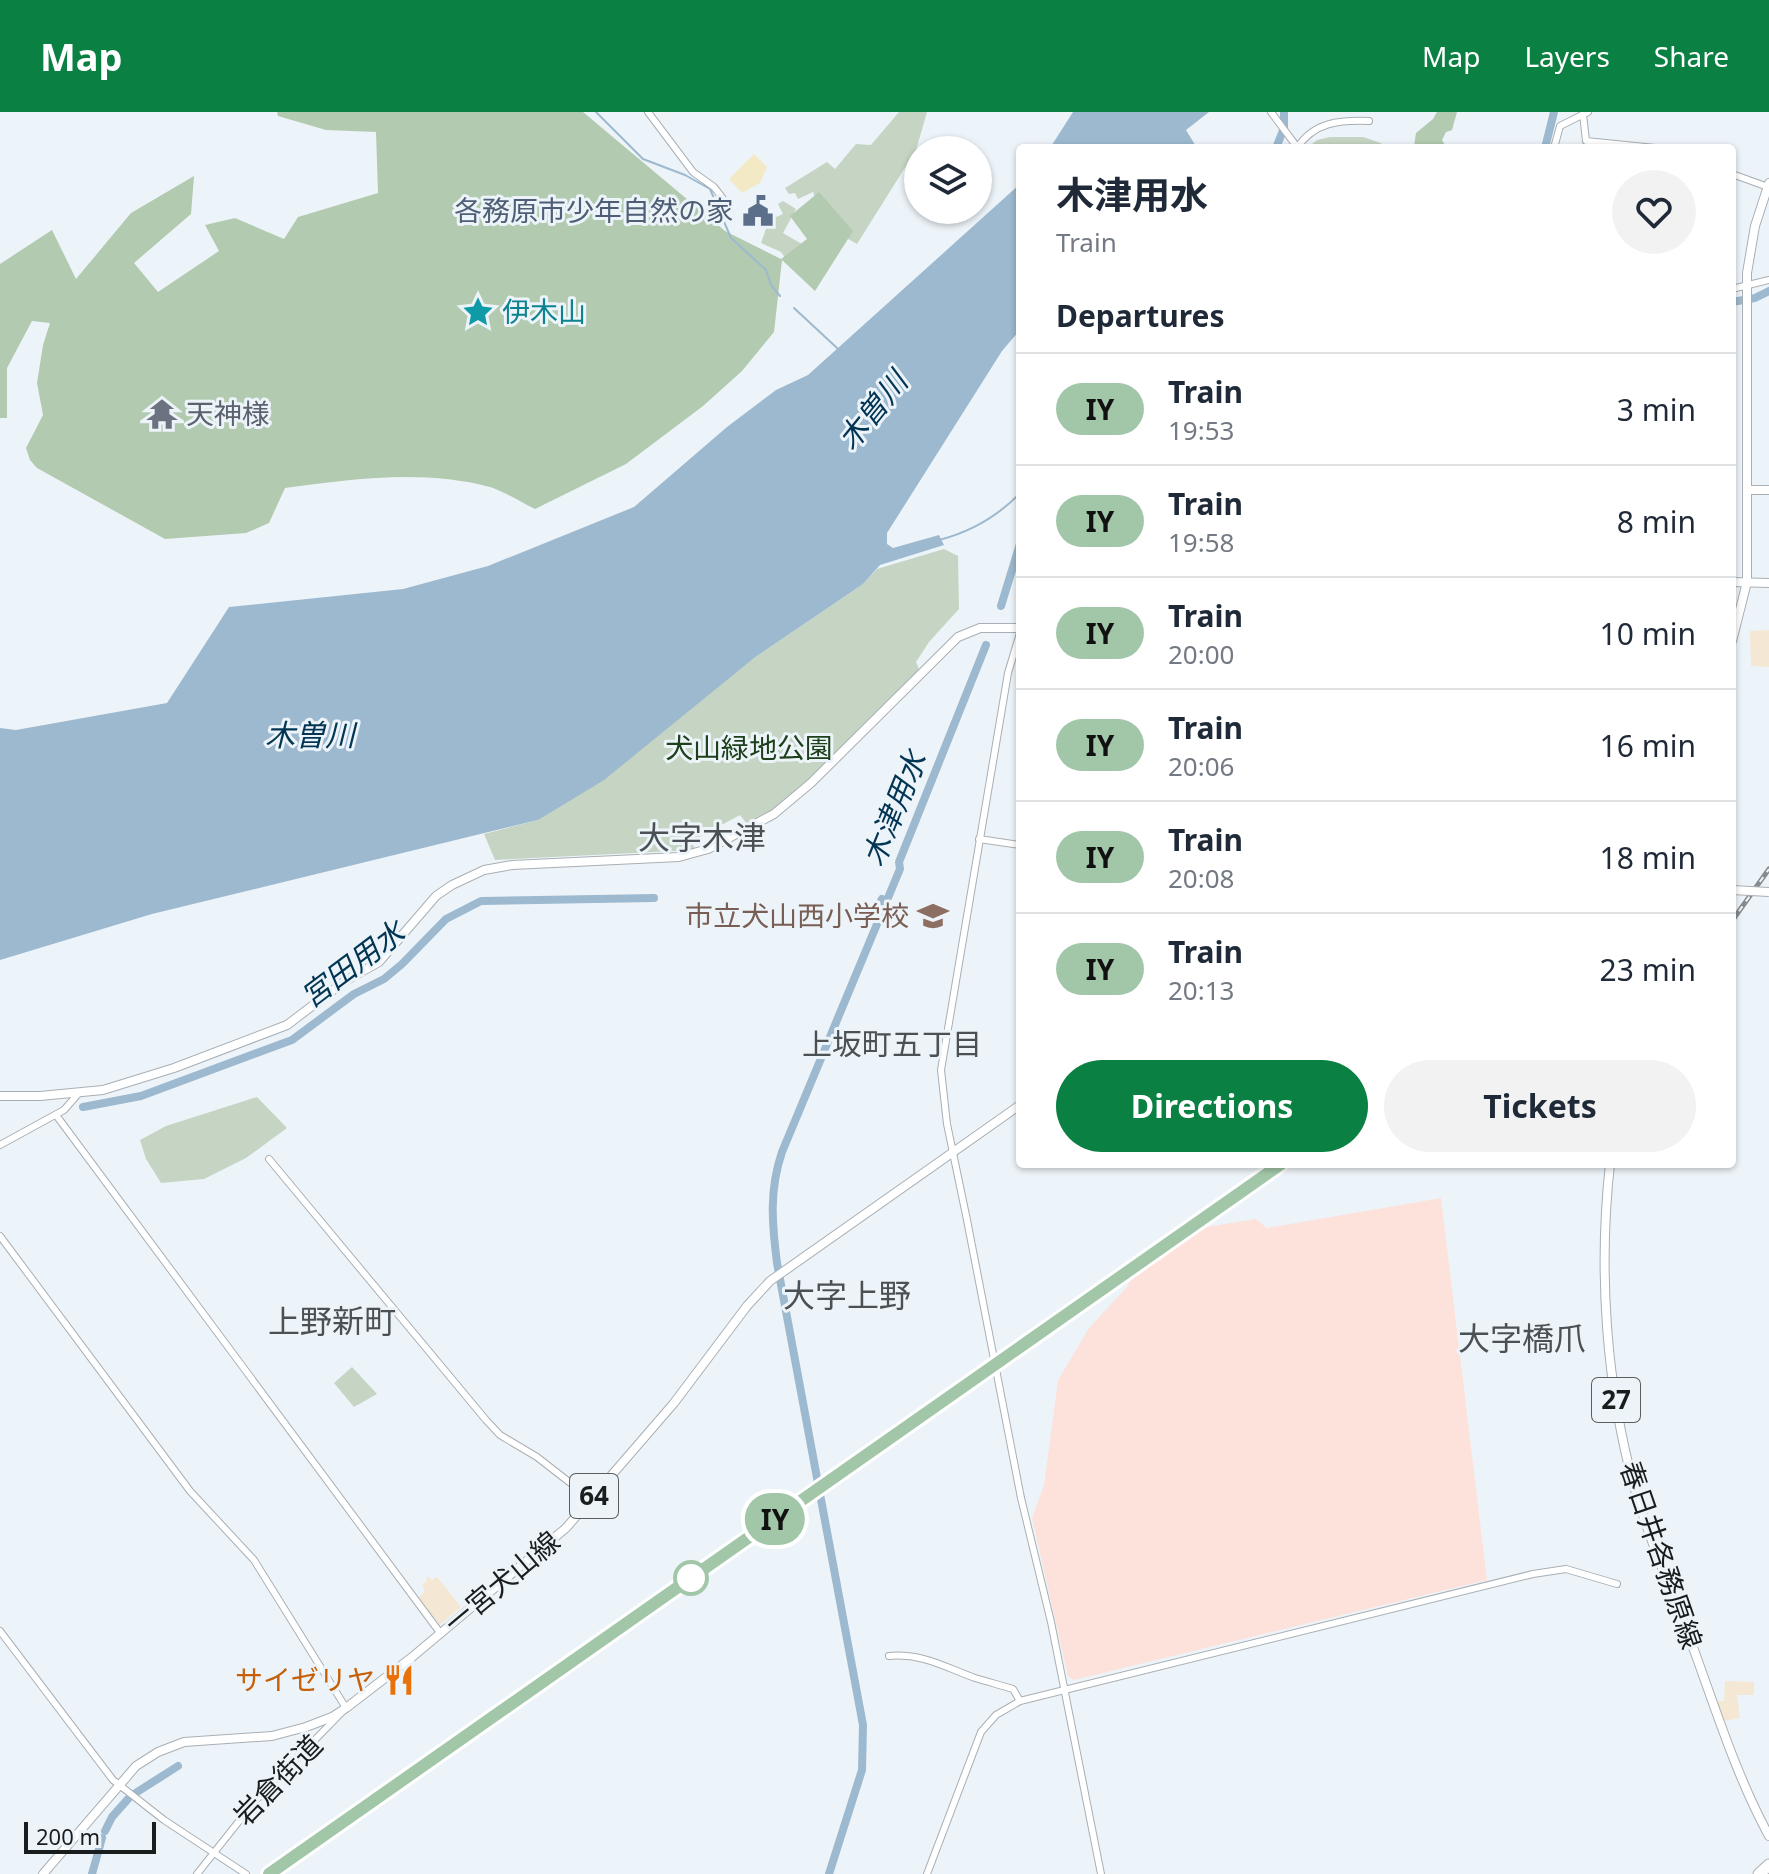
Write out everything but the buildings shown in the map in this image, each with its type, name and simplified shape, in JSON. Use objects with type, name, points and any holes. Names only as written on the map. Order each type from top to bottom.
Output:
[{"type":"highway","points":[[1759,1874],[1769,1865]]},
{"type":"main road","points":[[1736,625],[1747,582],[1747,290],[1752,236],[1768,185]]},
{"type":"main road","points":[[1747,490],[1769,490]]},
{"type":"main road","points":[[1736,582],[1769,583]]},
{"type":"main road","points":[[0,1096],[78,1094],[132,1082],[287,1025],[345,981],[379,962],[436,896],[484,870],[512,865],[679,857],[708,849],[774,814],[811,783],[958,637],[980,628],[1016,631]]},
{"type":"main road","points":[[1736,890],[1769,892]]},
{"type":"main road","name":"一宮犬山線","points":[[43,1874],[143,1760],[171,1746],[289,1733],[332,1717],[441,1634],[550,1543],[674,1403],[747,1306],[770,1281],[1016,1108]]},
{"type":"main road","name":"春日井各務原線","points":[[1610,1168],[1605,1269],[1609,1331],[1615,1392],[1630,1471],[1729,1749],[1769,1836]]},
{"type":"street","points":[[648,112],[693,172],[708,181],[724,200]]},
{"type":"street","points":[[1271,112],[1294,144]]},
{"type":"street","points":[[1555,144],[1561,124],[1586,113],[1586,141],[1616,144]]},
{"type":"street","points":[[1296,144],[1325,124],[1369,121]]},
{"type":"street","points":[[1736,175],[1768,185]]},
{"type":"street","points":[[1736,289],[1747,290],[1769,280]]},
{"type":"street","points":[[1016,645],[1008,673],[979,839],[941,1070],[942,1092],[1021,1498],[1051,1622],[1101,1874]]},
{"type":"street","points":[[979,839],[1016,844]]},
{"type":"street","points":[[0,1145],[70,1106],[78,1094]]},
{"type":"street","points":[[56,1115],[441,1634]]},
{"type":"street","points":[[269,1159],[500,1435],[537,1457],[591,1499]]},
{"type":"street","points":[[0,1236],[190,1491],[254,1560],[346,1708]]},
{"type":"street","points":[[927,1874],[981,1732],[996,1715],[1020,1701],[1533,1574],[1566,1569],[1617,1584]]},
{"type":"street","points":[[0,1632],[94,1759],[119,1786],[246,1874]]},
{"type":"street","points":[[889,1656],[927,1659],[1013,1689],[1020,1701]]},
{"type":"street","name":"岩倉街道","points":[[197,1874],[281,1772],[346,1708]]},
{"type":"shaded area","points":[[1769,630],[1769,667],[1751,666],[1750,631]]},
{"type":"shaded area","points":[[1441,1198],[1487,1580],[1074,1680],[1068,1676],[1032,1518],[1044,1485],[1058,1380],[1089,1328],[1127,1287],[1134,1273],[1200,1228],[1256,1219],[1267,1228]]},
{"type":"shaded area","points":[[427,1576],[432,1580],[437,1577],[461,1607],[440,1625],[418,1598],[425,1591],[422,1584]]},
{"type":"shaded area","points":[[1725,1681],[1754,1682],[1754,1695],[1737,1695],[1740,1718],[1724,1721],[1717,1701],[1724,1701]]},
{"type":"green space","points":[[277,112],[583,112],[725,231],[781,259],[807,239],[790,216],[819,192],[853,231],[815,291],[782,260],[774,332],[742,371],[703,406],[626,464],[535,509],[496,489],[465,482],[414,477],[362,479],[285,488],[269,523],[246,533],[165,539],[37,468],[30,460],[26,448],[43,415],[37,383],[50,323],[32,321],[7,368],[7,418],[0,418],[0,264],[52,230],[76,279],[131,213],[194,176],[191,214],[134,263],[158,292],[219,251],[205,225],[235,218],[284,239],[298,217],[378,193],[376,132],[326,130],[278,116]]},
{"type":"green space","points":[[899,112],[927,112],[920,136],[904,136],[904,169],[857,244],[827,227],[813,192],[798,199],[795,193],[789,194],[785,188],[827,162],[835,169],[856,144],[871,145]]},
{"type":"green space","points":[[1437,112],[1457,112],[1452,130],[1446,132],[1442,140],[1444,144],[1414,144],[1416,133]]},
{"type":"green space","points":[[1363,137],[1381,144],[1312,144],[1317,140]]},
{"type":"green space","points":[[783,201],[796,209],[783,233],[807,247],[788,262],[781,252],[761,243],[769,220],[783,214],[778,204]]},
{"type":"green space","name":"犬山緑地公園","points":[[944,549],[958,556],[959,609],[929,642],[916,662],[921,674],[811,783],[750,828],[740,815],[692,841],[695,850],[495,860],[484,834],[538,820],[754,658],[863,584],[877,569]]},
{"type":"green space","points":[[257,1097],[287,1128],[246,1158],[204,1179],[161,1183],[146,1159],[140,1140],[166,1126]]},
{"type":"green space","points":[[352,1367],[377,1394],[354,1407],[334,1383]]},
{"type":"sand","points":[[754,154],[767,167],[760,183],[742,193],[729,179]]},
{"type":"water","points":[[1073,112],[1209,112],[1186,130],[1195,144],[1053,144]]},
{"type":"water","name":"木曽川","points":[[1016,188],[1016,335],[1002,351],[887,533],[887,544],[893,548],[939,535],[944,545],[880,565],[863,584],[754,658],[604,780],[538,820],[152,914],[0,960],[0,728],[16,730],[167,703],[229,607],[403,589],[488,566],[634,507],[727,427],[776,390],[808,375],[976,224],[992,224],[992,209]]},
{"type":"waterway","points":[[596,112],[643,159],[685,175],[710,189],[731,238],[766,270],[771,285],[780,296]]},
{"type":"waterway","name":"木津用水","points":[[1278,144],[1284,128],[1284,112]]},
{"type":"waterway","points":[[1546,144],[1554,112]]},
{"type":"waterway","points":[[1736,301],[1755,298],[1769,291]]},
{"type":"waterway","points":[[794,308],[837,348]]},
{"type":"waterway","points":[[939,540],[983,522],[1016,497]]},
{"type":"waterway","name":"木津用水","points":[[1001,606],[1016,557]]},
{"type":"waterway","name":"木津用水","points":[[829,1874],[862,1770],[863,1725],[777,1263],[773,1194],[782,1152],[900,869],[899,862],[986,645]]},
{"type":"waterway","name":"宮田用水","points":[[83,1107],[141,1096],[292,1040],[354,994],[384,979],[446,919],[481,901],[654,898]]},
{"type":"waterway","name":"宮田用水","points":[[867,911],[876,910],[882,899]]},
{"type":"waterway","points":[[134,1794],[178,1766]]},
{"type":"waterway","points":[[105,1831],[112,1817],[128,1799]]},
{"type":"waterway","points":[[92,1874],[102,1838]]},
{"type":"railway","points":[[1736,915],[1769,869]]},
{"type":"railway","points":[[269,1874],[1275,1168]]},
{"type":"train","name":"IY","points":[[269,1874],[1275,1168]]},
{"type":"place","name":"各務原市少年自然の家","points":[[758,211]]},
{"type":"place","name":"伊木山","points":[[478,312]]},
{"type":"place","name":"天神様","points":[[162,414]]},
{"type":"place","name":"市立犬山西小学校","points":[[933,916]]},
{"type":"place","name":"サイゼリヤ","points":[[399,1680]]},
{"type":"district","name":"大字木津","points":[[702,838]]},
{"type":"district","name":"上坂町五丁目","points":[[892,1045]]},
{"type":"district","name":"大字上野","points":[[847,1296]]},
{"type":"district","name":"上野新町","points":[[332,1322]]},
{"type":"district","name":"大字橋爪","points":[[1522,1339]]}]
